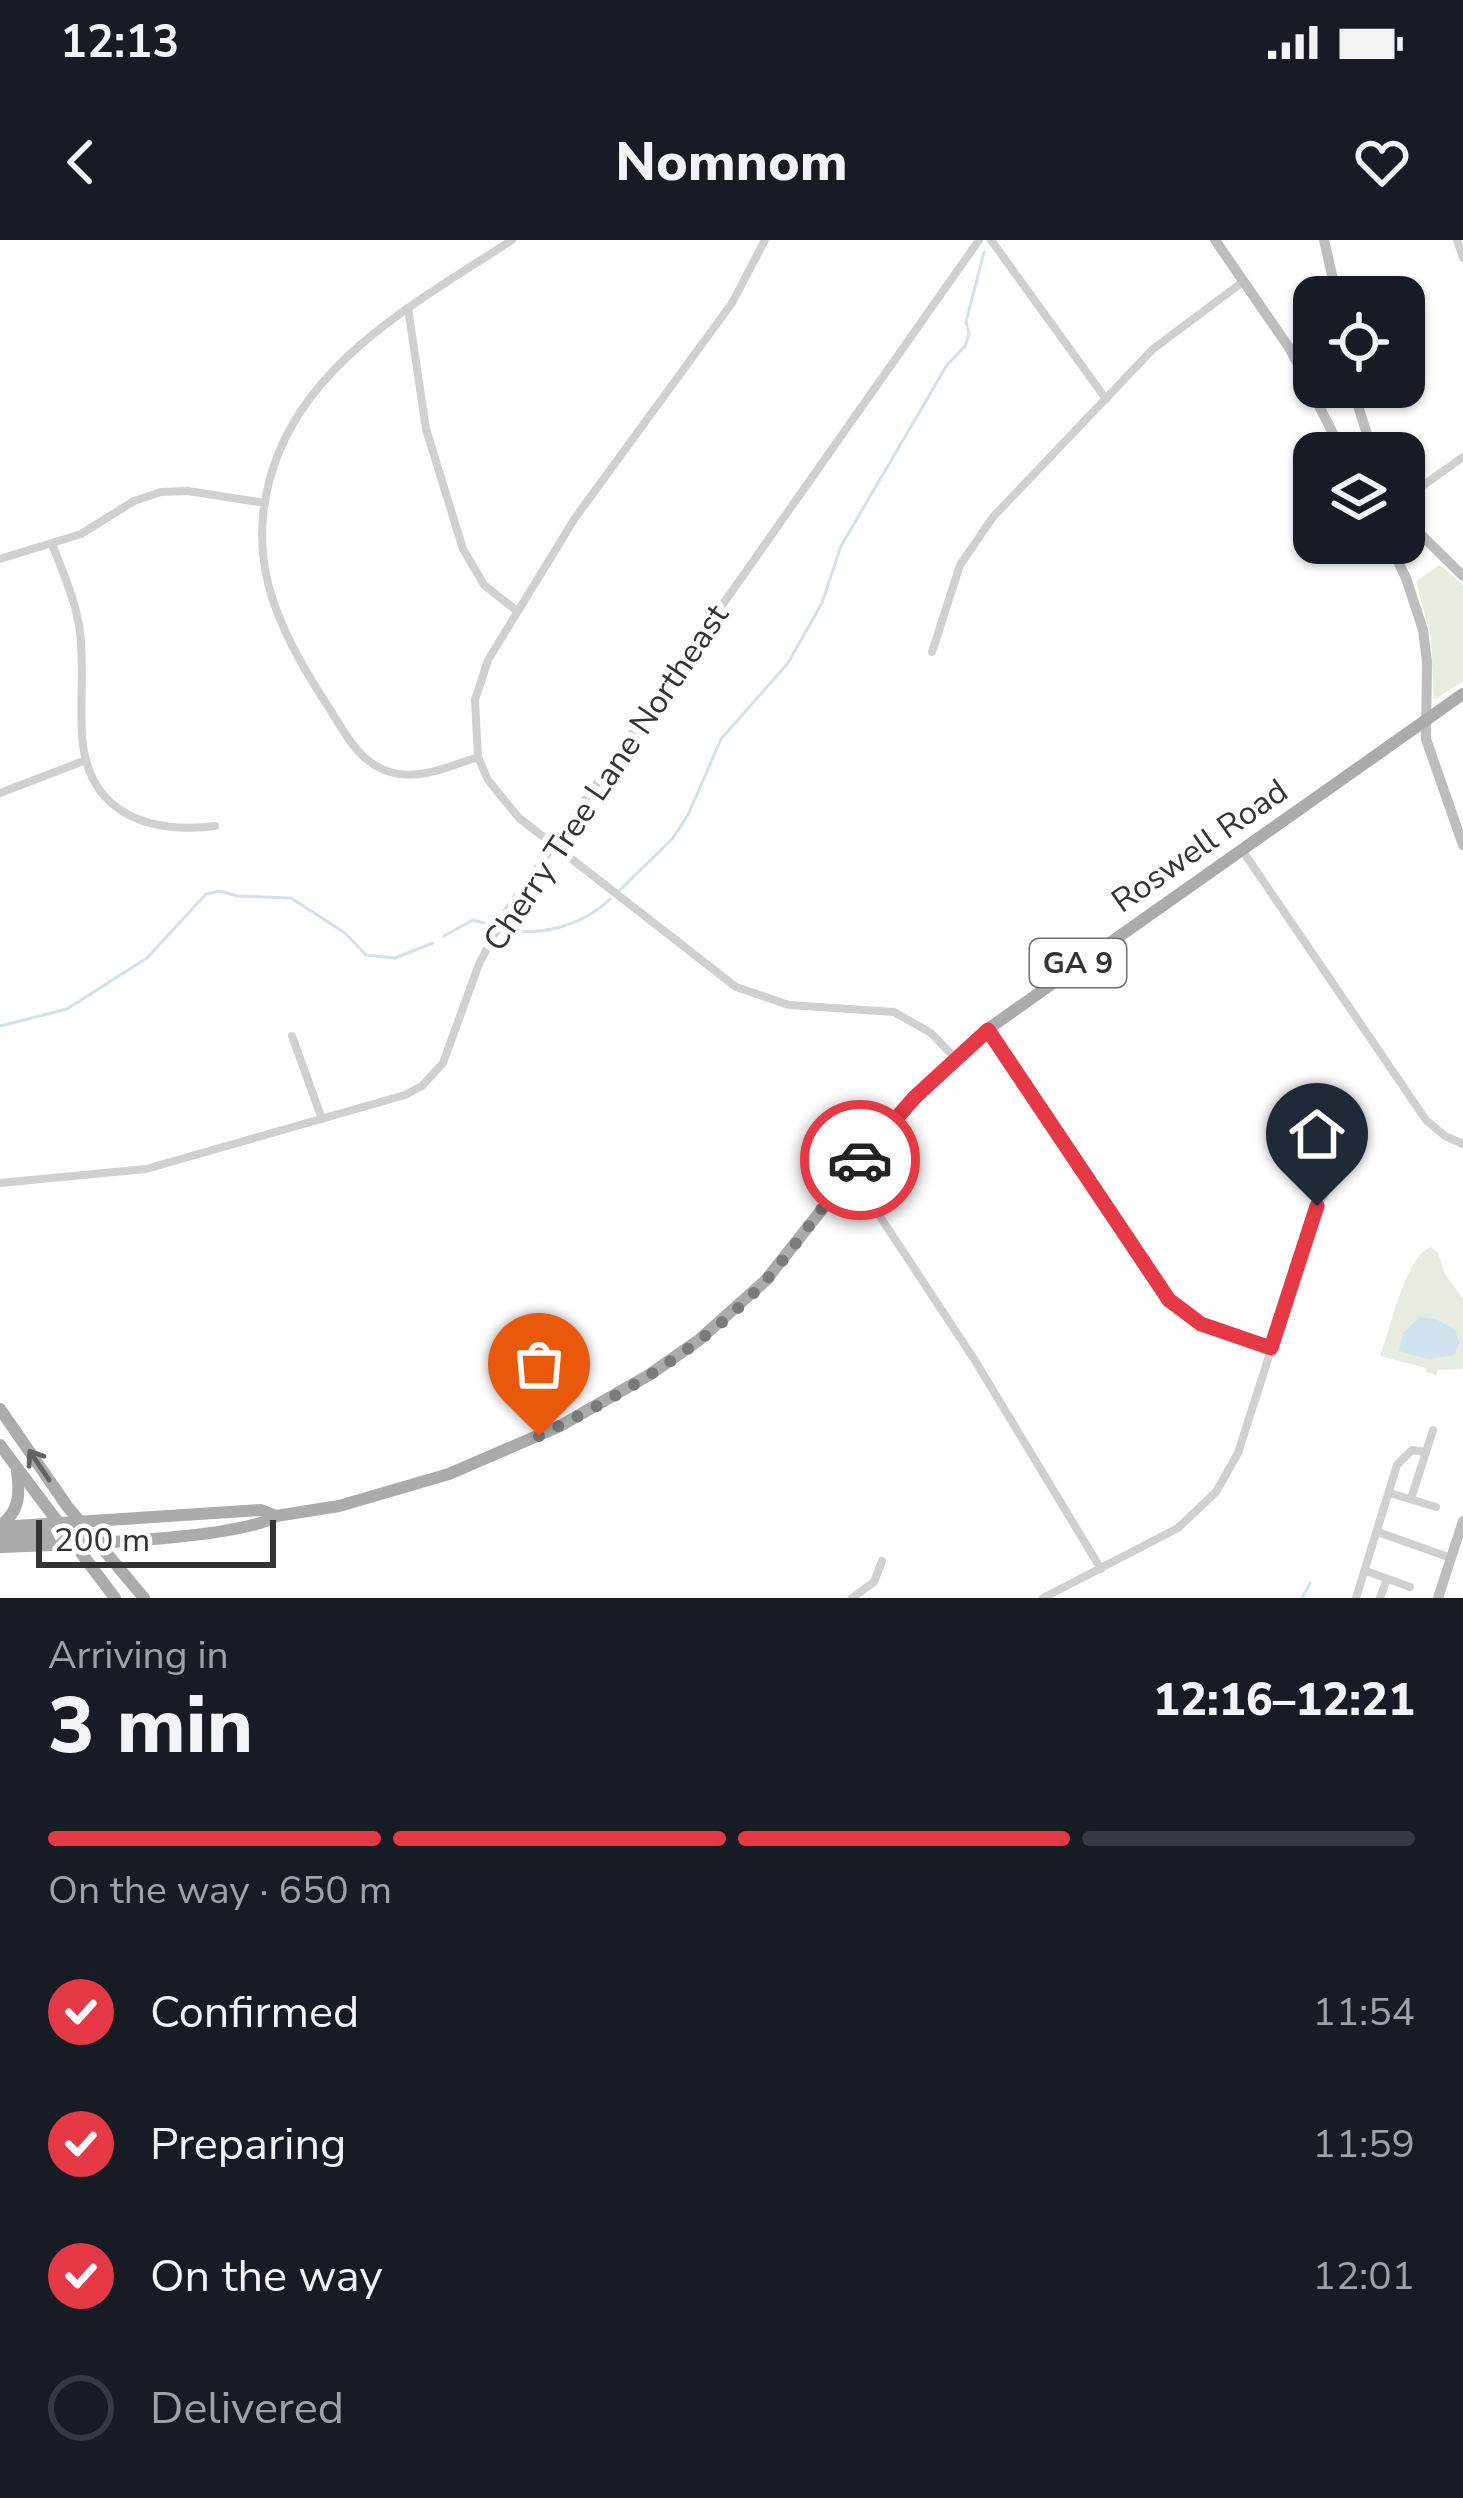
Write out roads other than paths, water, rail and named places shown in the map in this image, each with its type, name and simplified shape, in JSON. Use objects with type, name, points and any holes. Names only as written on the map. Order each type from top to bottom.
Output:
[{"type":"main road","points":[[1215,240],[1292,352],[1332,432]]},
{"type":"main road","points":[[1324,240],[1332,276]]},
{"type":"main road","points":[[1425,539],[1463,576]]},
{"type":"main road","points":[[1399,564],[1423,630],[1428,747],[1463,845]]},
{"type":"main road","name":"Roswell Road","points":[[0,1526],[138,1538],[263,1525],[276,1516],[379,1496],[467,1468],[560,1426],[649,1376],[699,1340],[766,1280],[892,1121],[988,1030],[1463,694]]},
{"type":"main road","points":[[0,1409],[87,1531],[144,1598]]},
{"type":"main road","points":[[0,1445],[115,1598]]},
{"type":"main road","points":[[0,1526],[19,1501],[17,1470]]},
{"type":"main road","name":"Roswell Road","points":[[0,1542],[261,1510],[276,1516]]},
{"type":"main road","points":[[1438,1598],[1463,1521]]},
{"type":"main road","points":[[129,1581],[126,1555],[138,1538]]},
{"type":"street","points":[[478,757],[406,776],[379,768],[356,750],[293,653],[275,615],[263,560],[265,503],[279,451],[307,403],[364,342],[512,240]]},
{"type":"street","points":[[765,240],[732,303],[575,518],[488,660],[478,685],[474,719],[478,757],[503,802],[736,987],[789,1005],[894,1012],[931,1033],[955,1058]]},
{"type":"street","name":"Cherry Tree Lane Northeast","points":[[0,1183],[128,1173],[405,1095],[436,1073],[490,939],[979,240]]},
{"type":"street","points":[[991,240],[1106,398]]},
{"type":"street","points":[[1457,240],[1463,258]]},
{"type":"street","points":[[932,652],[949,589],[974,542],[1168,335],[1244,281]]},
{"type":"street","points":[[409,308],[426,429],[463,549],[484,585],[518,611]]},
{"type":"street","points":[[1425,484],[1463,457]]},
{"type":"street","points":[[0,559],[81,534],[134,501],[160,492],[188,491],[265,503]]},
{"type":"street","points":[[52,544],[79,625],[86,760],[104,795],[135,819],[172,830],[215,826]]},
{"type":"street","points":[[0,794],[86,760]]},
{"type":"street","points":[[1241,849],[1426,1120],[1463,1144]]},
{"type":"street","points":[[988,1030],[1169,1300],[1201,1324],[1271,1348]]},
{"type":"street","points":[[292,1036],[322,1119]]},
{"type":"street","points":[[850,1172],[974,1359],[1101,1569]]},
{"type":"street","points":[[1043,1598],[1178,1528],[1216,1492],[1238,1453],[1317,1206],[1338,1173]]},
{"type":"street","points":[[1411,1499],[1433,1430]]},
{"type":"street","points":[[1356,1598],[1397,1465],[1412,1450],[1426,1452]]},
{"type":"street","points":[[1390,1493],[1436,1507]]},
{"type":"street","points":[[1378,1532],[1451,1558]]},
{"type":"street","points":[[851,1598],[874,1582],[882,1561]]},
{"type":"street","points":[[1366,1571],[1410,1587]]},
{"type":"street","points":[[1380,1598],[1387,1579]]},
{"type":"water","points":[[1420,1317],[1436,1319],[1455,1330],[1459,1342],[1455,1355],[1429,1359],[1399,1351],[1403,1333]]},
{"type":"waterway","points":[[620,890],[673,838],[721,739],[788,663],[822,603],[841,546],[947,365],[965,346],[966,322],[984,252]]},
{"type":"waterway","points":[[0,1026],[67,1009],[147,958],[206,894],[220,891],[291,898],[345,933],[366,955],[395,958],[433,943]]},
{"type":"waterway","points":[[501,930],[560,927],[610,899]]},
{"type":"waterway","points":[[444,936],[473,920],[491,925]]},
{"type":"waterway","points":[[1302,1598],[1310,1583]]}]
